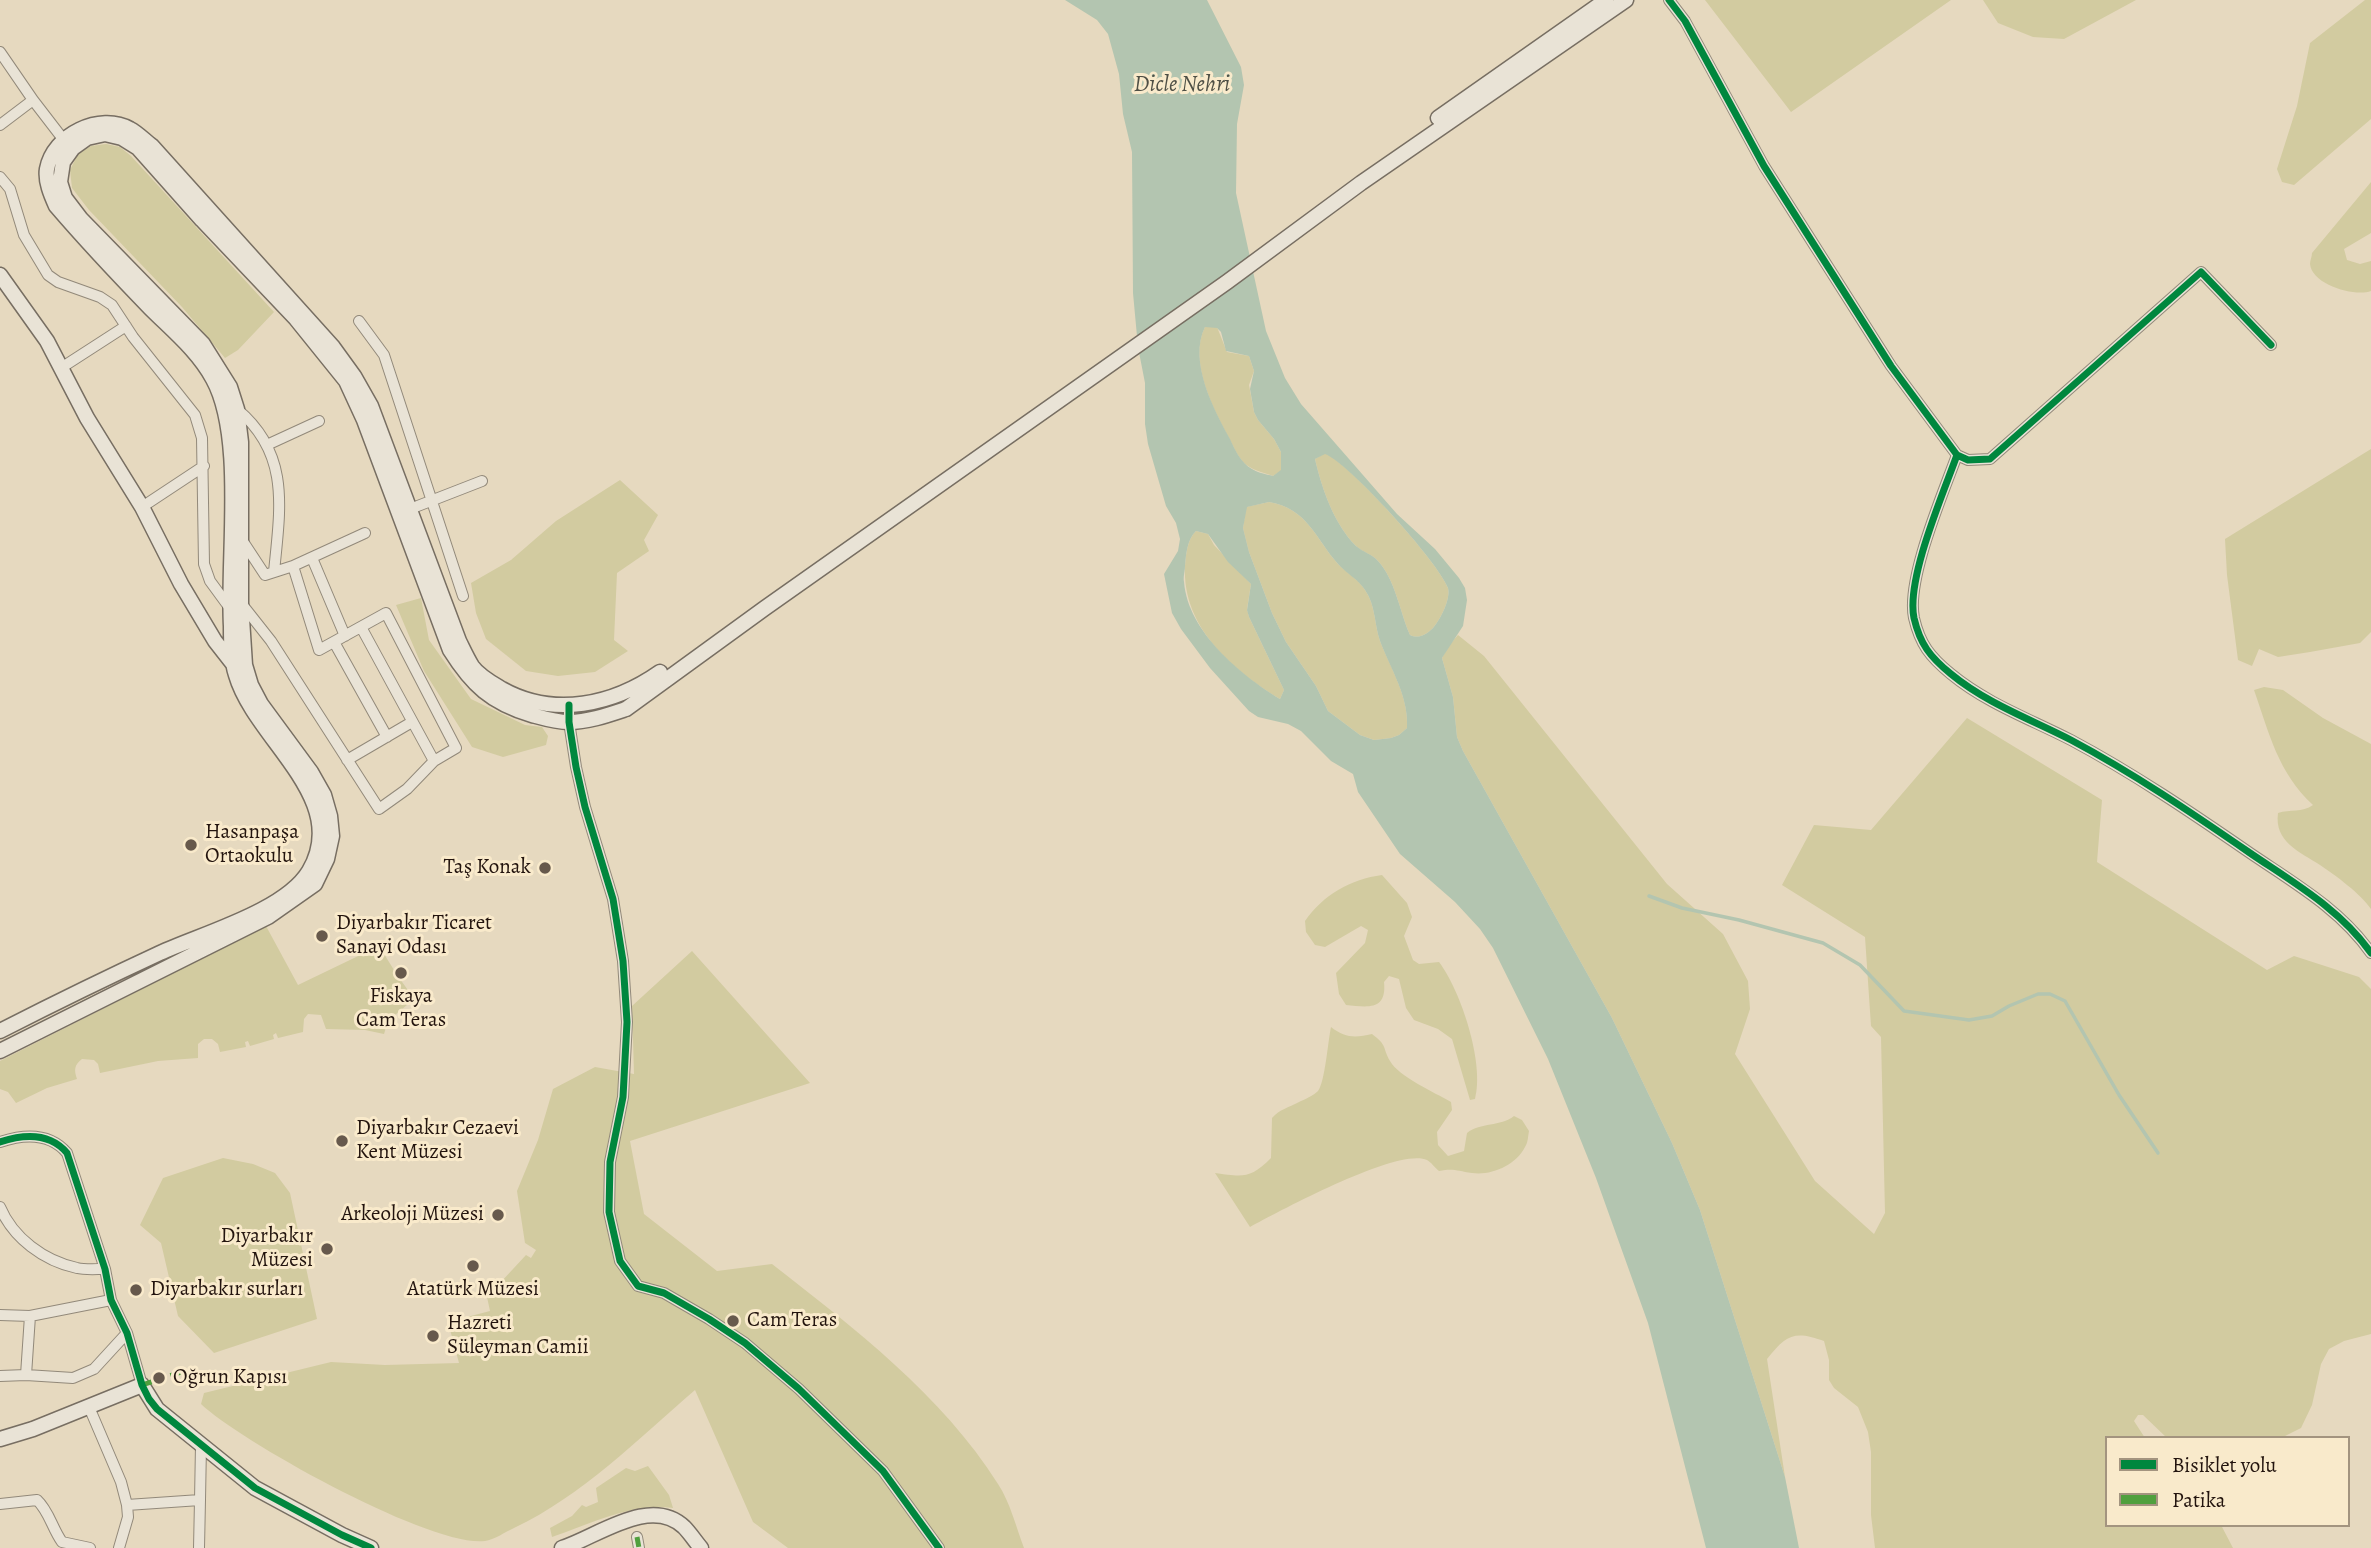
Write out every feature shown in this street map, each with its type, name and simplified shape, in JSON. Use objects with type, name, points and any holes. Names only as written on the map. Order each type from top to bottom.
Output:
[{"type":"main road","points":[[0,1051],[268,917],[315,884],[327,859],[332,836],[324,795],[311,772],[261,704],[251,685],[235,605],[241,540],[241,442],[237,408],[224,376],[202,344],[81,219],[65,198],[61,182],[63,162],[73,148],[87,138],[105,134],[122,138],[138,148],[296,319],[346,380],[364,420],[446,640],[463,671],[482,691],[509,708],[569,722],[601,717],[626,709],[763,605],[1606,0]]},
{"type":"main road","points":[[1358,180],[1626,0]]},
{"type":"main road","points":[[0,1031],[104,979],[270,905],[293,889],[307,874],[317,856],[321,832],[317,810],[303,783],[245,699],[234,665],[235,605],[229,430],[222,400],[212,377],[191,349],[56,206],[46,172],[50,158],[63,139],[85,128],[107,123],[130,128],[152,146],[333,346],[371,407],[459,641],[473,668],[491,683],[517,697],[552,706],[591,703],[620,695],[652,678],[763,605]]},
{"type":"main road","points":[[0,275],[47,341],[87,418],[142,507],[181,584],[215,642],[234,665]]},
{"type":"main road","points":[[0,1439],[142,1385],[157,1409],[255,1488],[371,1548]]},
{"type":"main road","points":[[562,1548],[641,1516],[660,1514],[684,1527],[701,1548]]},
{"type":"street","points":[[1669,0],[1685,21],[1772,178],[1891,366],[1957,455],[1968,460],[1990,459],[2201,272],[2271,345]]},
{"type":"street","points":[[0,52],[63,139]]},
{"type":"street","points":[[0,125],[33,100]]},
{"type":"street","points":[[0,177],[10,189],[24,235],[48,275],[58,282],[100,297],[112,305],[195,415],[202,438],[204,466],[201,521],[204,564],[209,580],[271,641],[379,809],[407,789],[434,761],[456,748],[386,613],[318,650],[293,566]]},
{"type":"street","points":[[0,196],[10,189]]},
{"type":"street","points":[[359,321],[384,355],[463,596]]},
{"type":"street","points":[[61,368],[126,326]]},
{"type":"street","points":[[237,408],[254,423],[269,444],[280,501],[274,572]]},
{"type":"street","points":[[269,444],[319,421]]},
{"type":"street","points":[[1957,455],[1923,551],[1914,591],[1913,615],[1922,645],[1951,674],[1995,703],[2073,741],[2183,807],[2331,909],[2357,934],[2371,953]]},
{"type":"street","points":[[142,507],[204,466]]},
{"type":"street","points":[[410,509],[482,481]]},
{"type":"street","points":[[241,540],[265,575],[293,566],[365,533]]},
{"type":"street","points":[[312,558],[345,636]]},
{"type":"street","points":[[361,627],[434,761]]},
{"type":"street","points":[[334,642],[387,737]]},
{"type":"street","points":[[569,705],[569,722],[585,807],[613,899],[623,961],[627,1022],[623,1084],[610,1162],[609,1199],[609,1212],[620,1261],[638,1286],[664,1293],[709,1319],[745,1343],[799,1389],[883,1471],[939,1548]]},
{"type":"street","points":[[347,760],[412,722]]},
{"type":"street","points":[[0,1142],[12,1138],[40,1137],[58,1142],[67,1153],[105,1269],[111,1300],[127,1333],[142,1385]]},
{"type":"street","points":[[0,1207],[20,1238],[41,1255],[77,1269],[105,1269]]},
{"type":"street","points":[[0,1315],[30,1316],[111,1300]]},
{"type":"street","points":[[26,1375],[30,1316]]},
{"type":"street","points":[[0,1377],[26,1375],[73,1378],[94,1369],[127,1333]]},
{"type":"street","points":[[89,1407],[121,1482],[127,1504],[128,1517],[119,1548]]},
{"type":"street","points":[[200,1548],[201,1445]]},
{"type":"street","points":[[0,1504],[37,1500],[45,1507],[53,1530],[62,1542],[90,1548]]},
{"type":"street","points":[[127,1504],[200,1500]]},
{"type":"street","points":[[637,1536],[639,1548]]},
{"type":"shaded area","points":[[1705,0],[1951,0],[1791,112]]},
{"type":"shaded area","points":[[1983,0],[2136,0],[2064,39],[2033,37],[1998,23]]},
{"type":"shaded area","points":[[2365,0],[2371,0],[2371,119],[2294,185],[2282,182],[2277,169],[2297,106],[2310,43]]},
{"type":"shaded area","points":[[106,144],[120,147],[131,156],[274,312],[238,350],[225,358],[182,307],[89,210],[72,188],[70,170],[78,154],[91,146]]},
{"type":"shaded area","points":[[2371,182],[2371,233],[2344,249],[2347,260],[2360,264],[2371,261],[2371,291],[2345,291],[2318,278],[2310,264],[2312,253]]},
{"type":"shaded area","points":[[1205,327],[1217,327],[1227,352],[1249,356],[1254,371],[1249,385],[1254,412],[1281,452],[1281,471],[1273,476],[1253,469],[1243,462],[1216,413],[1205,384],[1199,354]]},
{"type":"shaded area","points":[[2371,449],[2371,632],[2360,643],[2278,657],[2259,649],[2252,666],[2238,660],[2225,539]]},
{"type":"shaded area","points":[[1325,453],[1372,494],[1441,575],[1449,593],[1442,615],[1425,634],[1416,637],[1410,635],[1384,568],[1376,559],[1356,546],[1335,517],[1315,459]]},
{"type":"shaded area","points":[[620,480],[658,515],[644,540],[649,551],[617,573],[614,640],[628,651],[595,672],[558,676],[526,671],[486,639],[476,613],[471,583],[511,560],[556,521]]},
{"type":"shaded area","points":[[1269,502],[1293,511],[1302,518],[1338,564],[1369,596],[1380,641],[1405,705],[1407,728],[1399,735],[1374,740],[1360,735],[1328,711],[1316,686],[1286,642],[1272,613],[1243,528],[1246,507]]},
{"type":"shaded area","points":[[1196,531],[1208,534],[1214,545],[1251,584],[1247,609],[1249,617],[1284,690],[1280,699],[1244,675],[1213,645],[1201,627],[1186,588],[1187,552]]},
{"type":"shaded area","points":[[421,598],[429,640],[471,699],[525,725],[542,727],[548,736],[546,745],[503,757],[472,747],[424,671],[396,605]]},
{"type":"shaded area","points":[[1458,635],[1484,656],[1667,884],[1723,934],[1748,981],[1750,1009],[1735,1054],[1815,1181],[1874,1234],[1885,1213],[1881,1037],[1871,1026],[1865,937],[1782,885],[1814,825],[1871,830],[1967,718],[2102,800],[2097,862],[2267,970],[2294,956],[2359,977],[2371,989],[2371,1334],[2344,1341],[2329,1349],[2321,1364],[2312,1405],[2301,1428],[2285,1436],[2165,1436],[2143,1415],[2138,1415],[2134,1421],[2144,1436],[2105,1436],[2105,1527],[2222,1527],[2233,1548],[1875,1548],[1868,1432],[1858,1407],[1834,1388],[1829,1380],[1829,1360],[1824,1341],[1805,1336],[1785,1340],[1767,1359],[1785,1477],[1700,1210],[1672,1143],[1612,1018],[1457,737],[1453,697],[1442,658]]},
{"type":"shaded area","points":[[2264,687],[2283,690],[2323,718],[2371,744],[2371,909],[2340,879],[2290,845],[2280,832],[2278,813],[2305,809],[2313,805],[2291,780],[2276,752],[2254,690]]},
{"type":"shaded area","points":[[1382,875],[1407,903],[1412,917],[1404,936],[1413,960],[1419,964],[1439,962],[1463,1009],[1477,1067],[1475,1099],[1470,1100],[1452,1039],[1438,1029],[1414,1020],[1406,1008],[1399,979],[1389,976],[1384,982],[1382,998],[1374,1005],[1346,1005],[1339,994],[1336,973],[1365,943],[1368,930],[1361,926],[1325,947],[1315,945],[1306,932],[1305,921],[1329,896],[1359,880]]},
{"type":"shaded area","points":[[266,926],[298,985],[379,946],[394,970],[403,966],[409,974],[400,979],[410,993],[418,990],[421,993],[388,1021],[384,1034],[365,1030],[326,1029],[321,1015],[308,1014],[304,1019],[303,1032],[278,1038],[276,1033],[273,1035],[274,1039],[250,1046],[248,1041],[245,1042],[246,1047],[220,1052],[218,1044],[212,1039],[204,1039],[198,1044],[198,1058],[158,1061],[100,1073],[94,1060],[82,1059],[75,1068],[77,1079],[47,1088],[16,1103],[8,1092],[0,1089],[0,1061]]},
{"type":"shaded area","points":[[692,951],[810,1083],[630,1141],[644,1214],[717,1271],[772,1264],[865,1338],[924,1392],[976,1452],[1002,1491],[1024,1548],[788,1548],[753,1522],[695,1390],[631,1447],[563,1500],[496,1538],[485,1541],[459,1539],[382,1511],[294,1466],[201,1404],[204,1393],[331,1362],[385,1365],[459,1363],[448,1322],[490,1311],[487,1297],[526,1255],[531,1258],[536,1250],[525,1243],[517,1191],[538,1140],[553,1089],[595,1067],[634,1074],[632,1006]]},
{"type":"shaded area","points":[[1331,1027],[1350,1036],[1372,1034],[1383,1044],[1390,1061],[1401,1073],[1451,1102],[1452,1110],[1437,1132],[1438,1145],[1448,1156],[1464,1151],[1467,1133],[1514,1116],[1522,1120],[1529,1131],[1527,1144],[1516,1159],[1487,1173],[1439,1171],[1427,1160],[1412,1158],[1391,1163],[1339,1183],[1250,1227],[1215,1173],[1246,1175],[1271,1158],[1272,1118],[1318,1091]]},
{"type":"shaded area","points":[[223,1158],[253,1164],[275,1173],[290,1193],[317,1319],[214,1353],[178,1316],[161,1243],[140,1225],[163,1178]]},
{"type":"shaded area","points":[[648,1466],[669,1495],[673,1508],[627,1511],[552,1537],[550,1528],[572,1516],[582,1505],[586,1507],[598,1502],[596,1488],[626,1468],[635,1471]]},
{"type":"water","name":"Dicle Nehri","points":[[1065,0],[1207,0],[1241,67],[1244,85],[1237,124],[1236,193],[1266,331],[1285,378],[1301,404],[1397,514],[1435,549],[1465,588],[1467,600],[1463,626],[1442,658],[1453,697],[1457,737],[1612,1018],[1672,1143],[1700,1210],[1785,1477],[1799,1548],[1706,1548],[1648,1323],[1596,1178],[1548,1059],[1493,948],[1455,902],[1400,854],[1358,792],[1353,774],[1331,761],[1301,731],[1288,724],[1258,717],[1249,711],[1210,668],[1172,613],[1164,574],[1178,551],[1180,539],[1176,523],[1166,506],[1145,424],[1145,383],[1138,347],[1133,293],[1132,152],[1123,114],[1119,74],[1108,34],[1097,20]],"holes":[[[1205,327],[1217,328],[1221,332],[1226,351],[1249,356],[1254,371],[1250,389],[1254,412],[1281,452],[1281,470],[1273,476],[1257,472],[1236,452],[1205,385],[1199,355]],[[1325,454],[1353,475],[1411,537],[1441,575],[1448,588],[1448,598],[1439,620],[1428,633],[1410,635],[1384,568],[1376,559],[1356,546],[1335,517],[1315,459]],[[1269,502],[1293,511],[1310,526],[1338,564],[1365,590],[1371,602],[1380,641],[1405,705],[1407,728],[1399,735],[1374,740],[1360,735],[1328,711],[1316,686],[1286,642],[1272,613],[1243,528],[1247,507]],[[1196,531],[1208,534],[1228,562],[1251,584],[1247,610],[1284,690],[1280,699],[1234,665],[1206,635],[1195,618],[1184,580],[1187,552]]]},
{"type":"waterway","points":[[1649,896],[1682,908],[1823,943],[1860,965],[1904,1011],[1969,1020],[1992,1016],[2038,994],[2050,994],[2065,1001],[2119,1095],[2158,1153]]},
{"type":"marked path","points":[[142,1385],[181,1372]]},
{"type":"marked path","points":[[637,1537],[639,1548]]},
{"type":"cycle path","points":[[1669,0],[1685,21],[1764,166],[1891,366],[1957,455],[1968,460],[1990,459],[2201,272],[2271,345]]},
{"type":"cycle path","points":[[1957,455],[1927,537],[1915,582],[1914,618],[1919,635],[1932,656],[1979,694],[2071,740],[2184,808],[2331,910],[2359,937],[2371,953]]},
{"type":"cycle path","points":[[569,705],[576,767],[585,807],[613,899],[623,961],[627,1022],[623,1097],[610,1162],[609,1212],[620,1261],[638,1286],[664,1293],[709,1319],[745,1343],[799,1389],[883,1471],[939,1548]]},
{"type":"cycle path","points":[[0,1142],[36,1137],[53,1142],[67,1153],[105,1269],[111,1300],[127,1333],[142,1385],[157,1409],[255,1488],[371,1548]]},
{"type":"place","name":"Hasanpaşa Ortaokulu","points":[[191,845]]},
{"type":"place","name":"Taş Konak","points":[[545,868]]},
{"type":"place","name":"Diyarbakır Ticaret Sanayi Odası","points":[[322,936]]},
{"type":"place","name":"Fiskaya Cam Teras","points":[[401,973]]},
{"type":"place","name":"Diyarbakır Cezaevi Kent Müzesi","points":[[342,1141]]},
{"type":"place","name":"Arkeoloji Müzesi","points":[[498,1215]]},
{"type":"place","name":"Diyarbakır Müzesi","points":[[327,1249]]},
{"type":"place","name":"Atatürk Müzesi","points":[[473,1266]]},
{"type":"place","name":"Diyarbakır surları","points":[[136,1290]]},
{"type":"place","name":"Cam Teras","points":[[733,1321]]},
{"type":"place","name":"Hazreti Süleyman Camii","points":[[433,1336]]},
{"type":"place","name":"Oğrun Kapısı","points":[[159,1378]]}]
